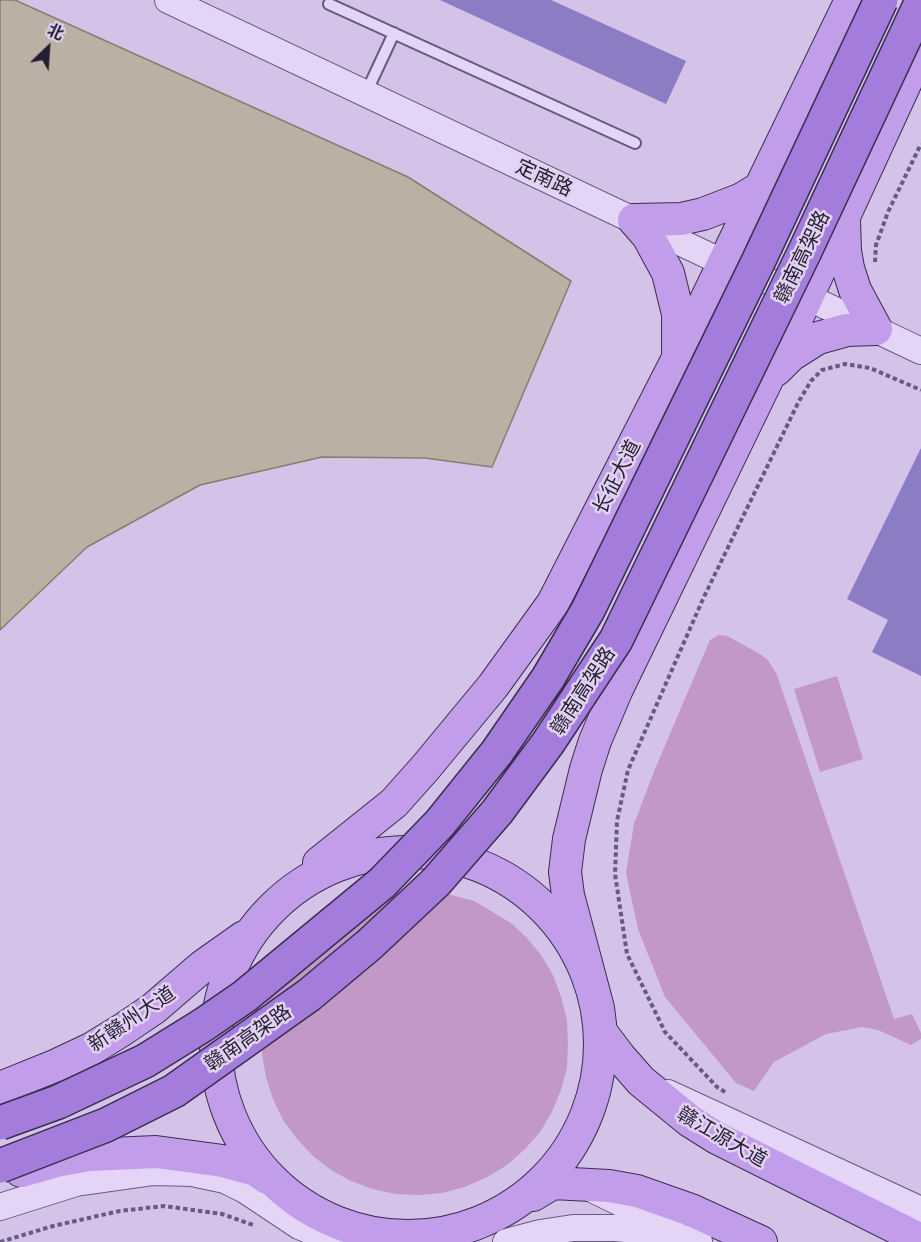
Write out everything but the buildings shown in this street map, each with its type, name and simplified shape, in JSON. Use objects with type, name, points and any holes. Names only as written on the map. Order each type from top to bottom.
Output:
[{"type":"highway","name":"赣南高架路","points":[[0,1123],[58,1102],[145,1061],[244,996],[382,883],[440,823],[497,752],[548,678],[588,610],[758,262],[881,0]]},
{"type":"highway","name":"赣南高架路","points":[[0,1166],[106,1125],[174,1090],[309,995],[370,944],[436,882],[497,812],[548,744],[616,640],[805,251],[921,3]]},
{"type":"main road","name":"长征大道","points":[[292,890],[327,855],[361,831],[394,803],[494,686],[553,603],[678,358],[851,0]]},
{"type":"main road","points":[[587,972],[568,895],[566,872],[569,839],[595,741],[645,628],[807,297],[921,49]]},
{"type":"main road","points":[[634,220],[681,219],[703,214],[733,203],[760,188]]},
{"type":"main road","points":[[761,391],[780,366],[804,346],[832,333],[854,329],[876,329],[855,290],[848,268],[845,251],[845,216]]},
{"type":"main road","points":[[634,220],[648,236],[659,254],[674,293],[680,336],[678,358]]},
{"type":"main road","points":[[298,1202],[269,1177],[245,1147],[228,1113],[218,1076],[215,1038],[220,999],[233,963],[252,931],[292,890],[323,872],[355,859],[390,853],[425,853],[460,859],[493,872],[523,890],[549,913],[571,941],[587,972]]},
{"type":"main road","name":"新赣州大道","points":[[0,1088],[91,1049],[153,1009],[203,966],[252,931]]},
{"type":"main road","name":"赣江源大道","points":[[587,972],[598,1008],[601,1032],[641,1081],[690,1122],[717,1138],[921,1240]]},
{"type":"main road","points":[[498,1231],[521,1201],[549,1177],[571,1148],[584,1124],[598,1080],[601,1044],[598,1008]]},
{"type":"main road","points":[[0,1177],[56,1161],[122,1152],[156,1152],[212,1159],[256,1170],[298,1202],[331,1220],[366,1232],[404,1237],[444,1238],[466,1228],[498,1231],[553,1184],[580,1183],[609,1186],[665,1199],[761,1242]]},
{"type":"street","name":"定南路","points":[[168,0],[724,263],[807,297],[921,351]]},
{"type":"street","points":[[0,1074],[57,1065]]},
{"type":"street","points":[[641,1081],[921,1210]]},
{"type":"street","points":[[0,1207],[76,1183],[154,1172],[192,1173],[225,1180],[245,1190],[299,1226],[336,1242]]},
{"type":"street","points":[[580,1183],[700,1242]]},
{"type":"street","points":[[498,1231],[540,1233],[573,1228],[605,1228],[653,1232],[700,1242]]},
{"type":"lane","points":[[329,4],[635,143]]},
{"type":"lane","points":[[366,93],[394,33]]},
{"type":"path","points":[[874,265],[876,245],[888,212],[921,144]]},
{"type":"path","points":[[726,1092],[717,1087],[665,1032],[627,954],[615,874],[617,821],[628,771],[703,600],[799,401],[812,381],[822,370],[845,364],[870,368],[921,390]]},
{"type":"path","points":[[0,1242],[120,1211],[164,1206],[222,1214],[263,1228]]},
{"type":"shaded area","points":[[0,0],[15,0],[408,177],[571,281],[492,467],[425,458],[322,457],[200,485],[87,547],[0,630]]},
{"type":"shaded area","points":[[719,635],[727,636],[760,654],[768,660],[777,675],[894,1019],[912,1014],[921,1033],[921,1039],[911,1045],[878,1030],[862,1027],[826,1034],[774,1062],[754,1091],[736,1083],[665,997],[638,929],[626,873],[634,824],[655,769],[710,640]]},
{"type":"shaded area","points":[[837,676],[863,759],[820,772],[794,689]]},
{"type":"shaded area","points":[[410,889],[432,890],[474,901],[511,923],[527,938],[553,975],[567,1020],[568,1044],[567,1067],[552,1112],[540,1132],[525,1149],[507,1165],[465,1187],[442,1193],[419,1195],[396,1194],[351,1181],[331,1170],[313,1156],[283,1120],[266,1077],[262,1054],[265,1008],[272,986],[388,892]]}]
